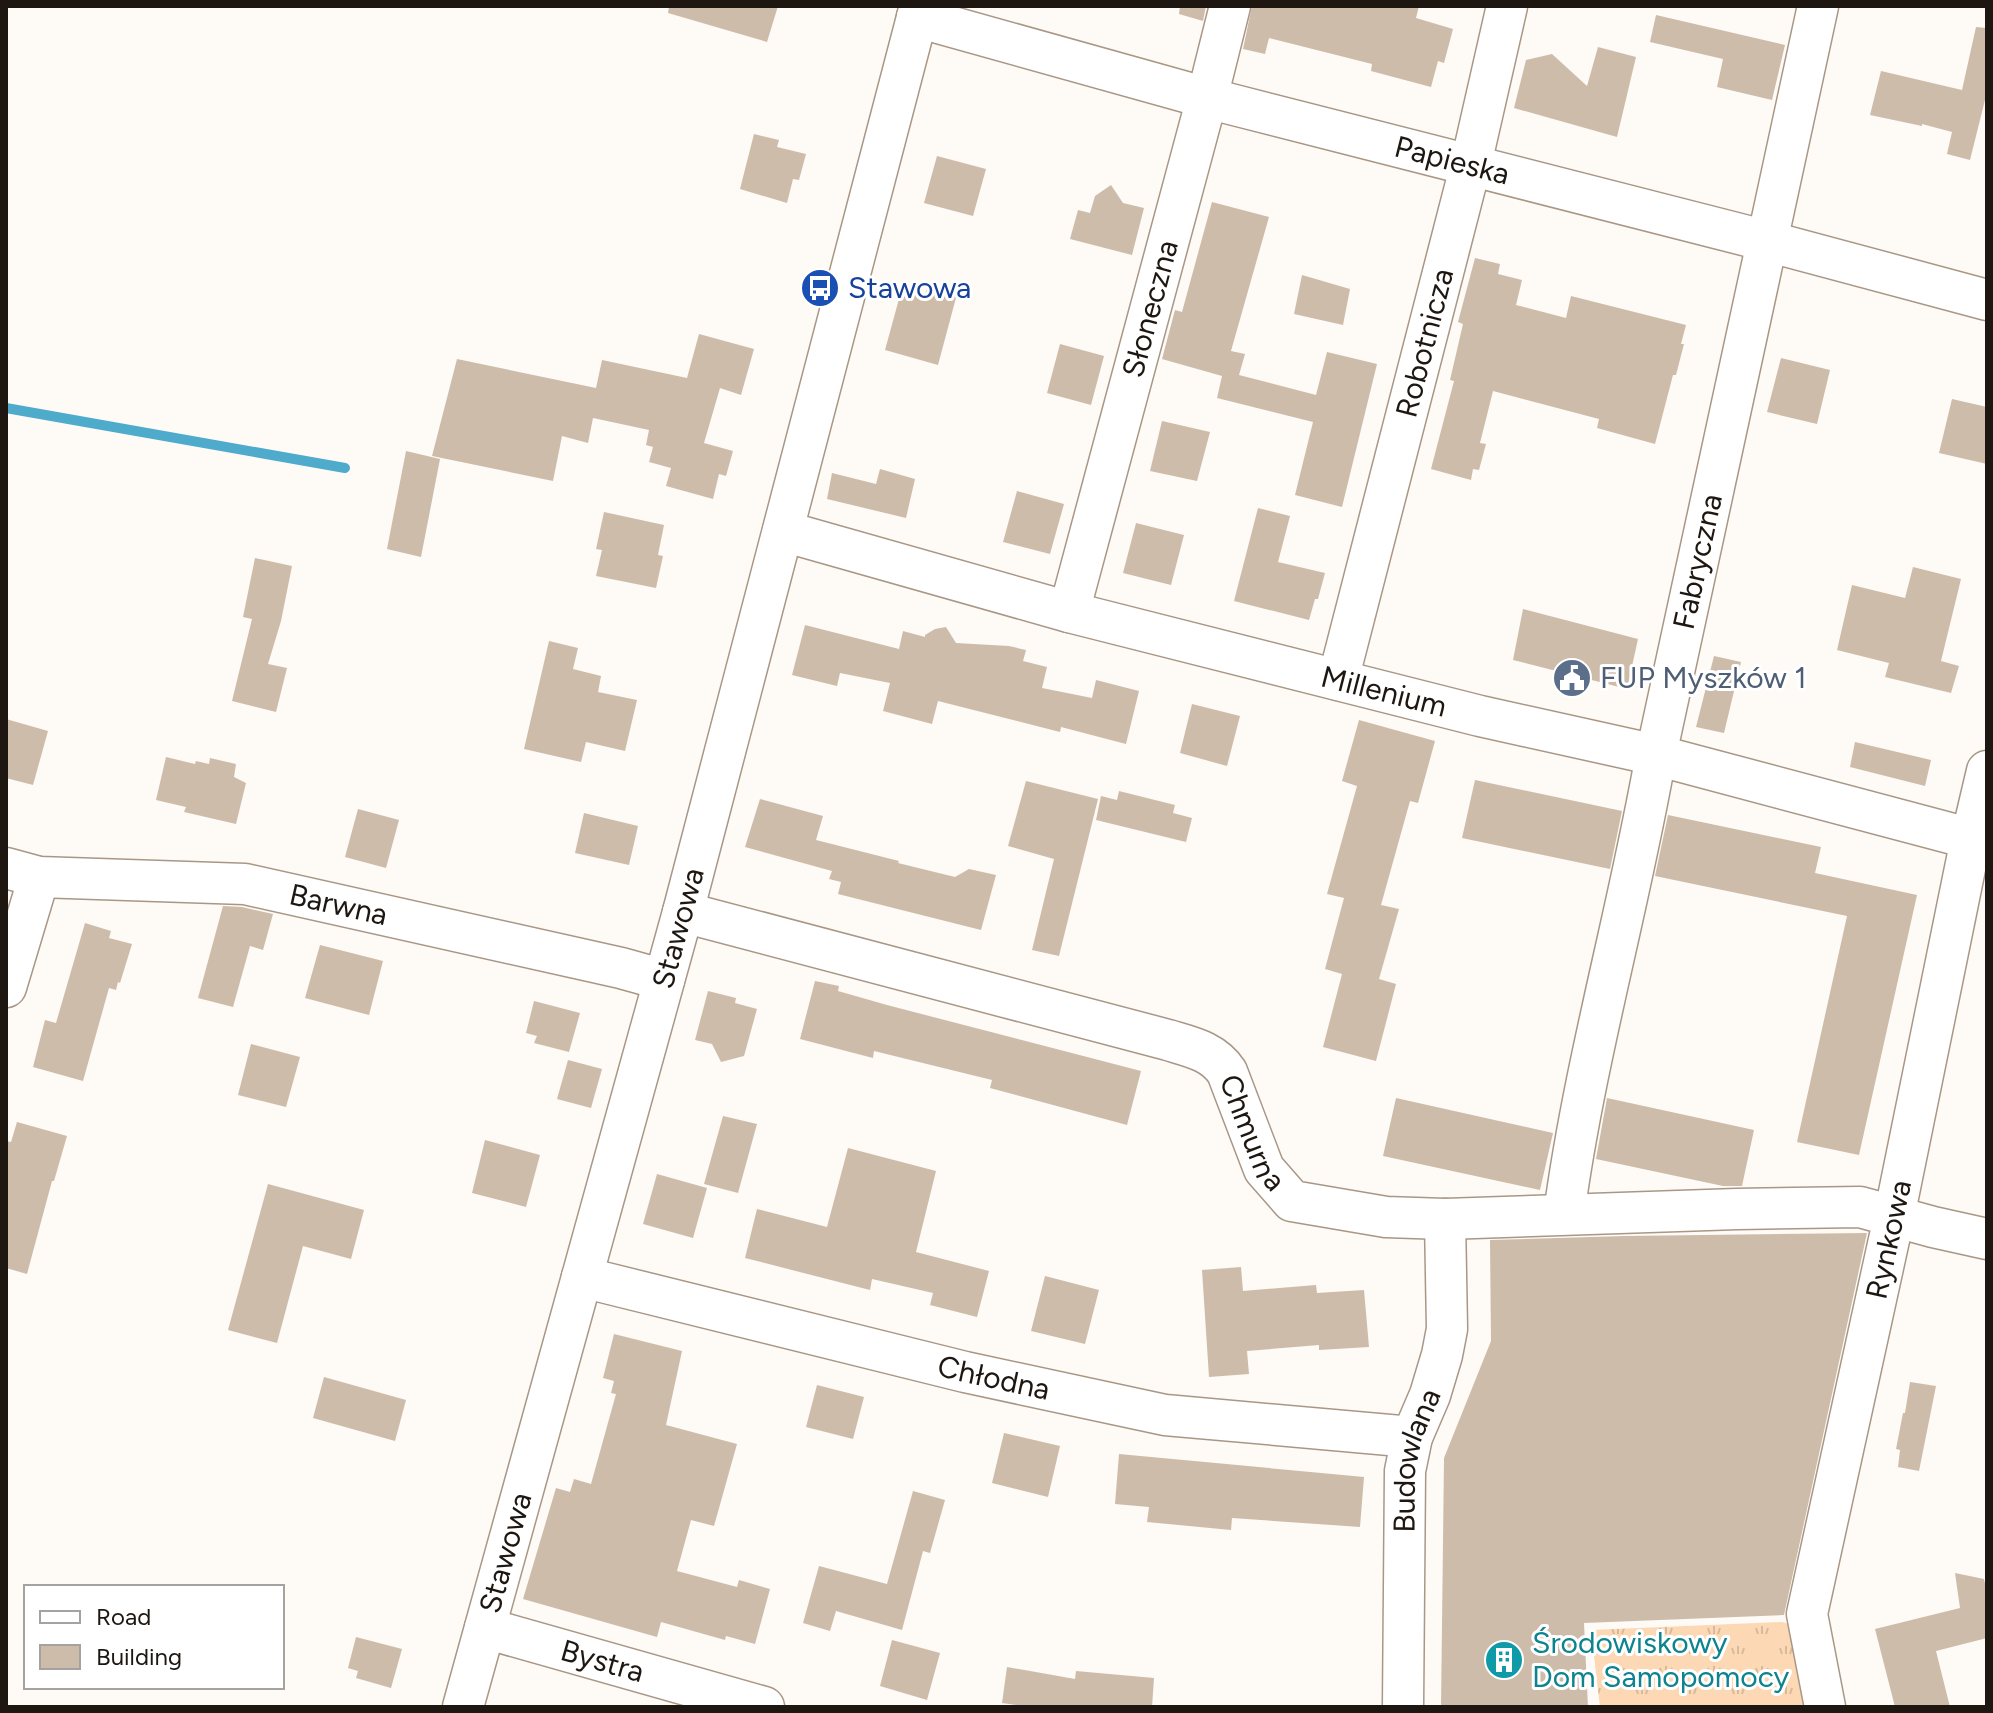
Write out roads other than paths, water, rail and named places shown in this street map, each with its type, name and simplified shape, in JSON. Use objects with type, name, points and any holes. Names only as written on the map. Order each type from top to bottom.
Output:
[{"type":"street","name":"Słoneczna","points":[[1069,612],[1230,6]]},
{"type":"street","name":"Robotnicza","points":[[1338,680],[1471,164],[1507,6]]},
{"type":"street","name":"Fabryczna","points":[[1564,1214],[1589,1074],[1656,755],[1818,6]]},
{"type":"street","name":"Papieska","points":[[918,11],[1207,98],[1987,300]]},
{"type":"street","name":"Stawowa","points":[[463,1707],[683,912],[918,11]]},
{"type":"street","name":"Millenium","points":[[783,531],[1069,612],[1480,716],[1656,755],[1979,841]]},
{"type":"street","name":"Rynkowa","points":[[1825,1707],[1807,1614],[1979,841],[1987,771]]},
{"type":"street","name":"Barwna","points":[[22,872],[245,884],[664,980]]},
{"type":"street","points":[[6,987],[22,872]]},
{"type":"street","name":"Chmurna","points":[[683,912],[1212,1055],[1227,1072],[1264,1169],[1292,1201],[1386,1217],[1445,1219],[1860,1207],[1987,1239]]},
{"type":"street","name":"Budowlana","points":[[1403,1707],[1405,1471],[1412,1437],[1430,1395],[1447,1329],[1445,1219]]},
{"type":"street","name":"Chłodna","points":[[582,1277],[965,1372],[1165,1415],[1412,1437]]},
{"type":"street","name":"Bystra","points":[[485,1628],[764,1707]]},
{"type":"waterway","points":[[6,408],[345,468]]},
{"type":"place","name":"Stawowa","points":[[820,288]]},
{"type":"place","name":"FUP Myszków 1","points":[[1572,678]]},
{"type":"place","name":"Środowiskowy Dom Samopomocy","points":[[1504,1660]]}]
